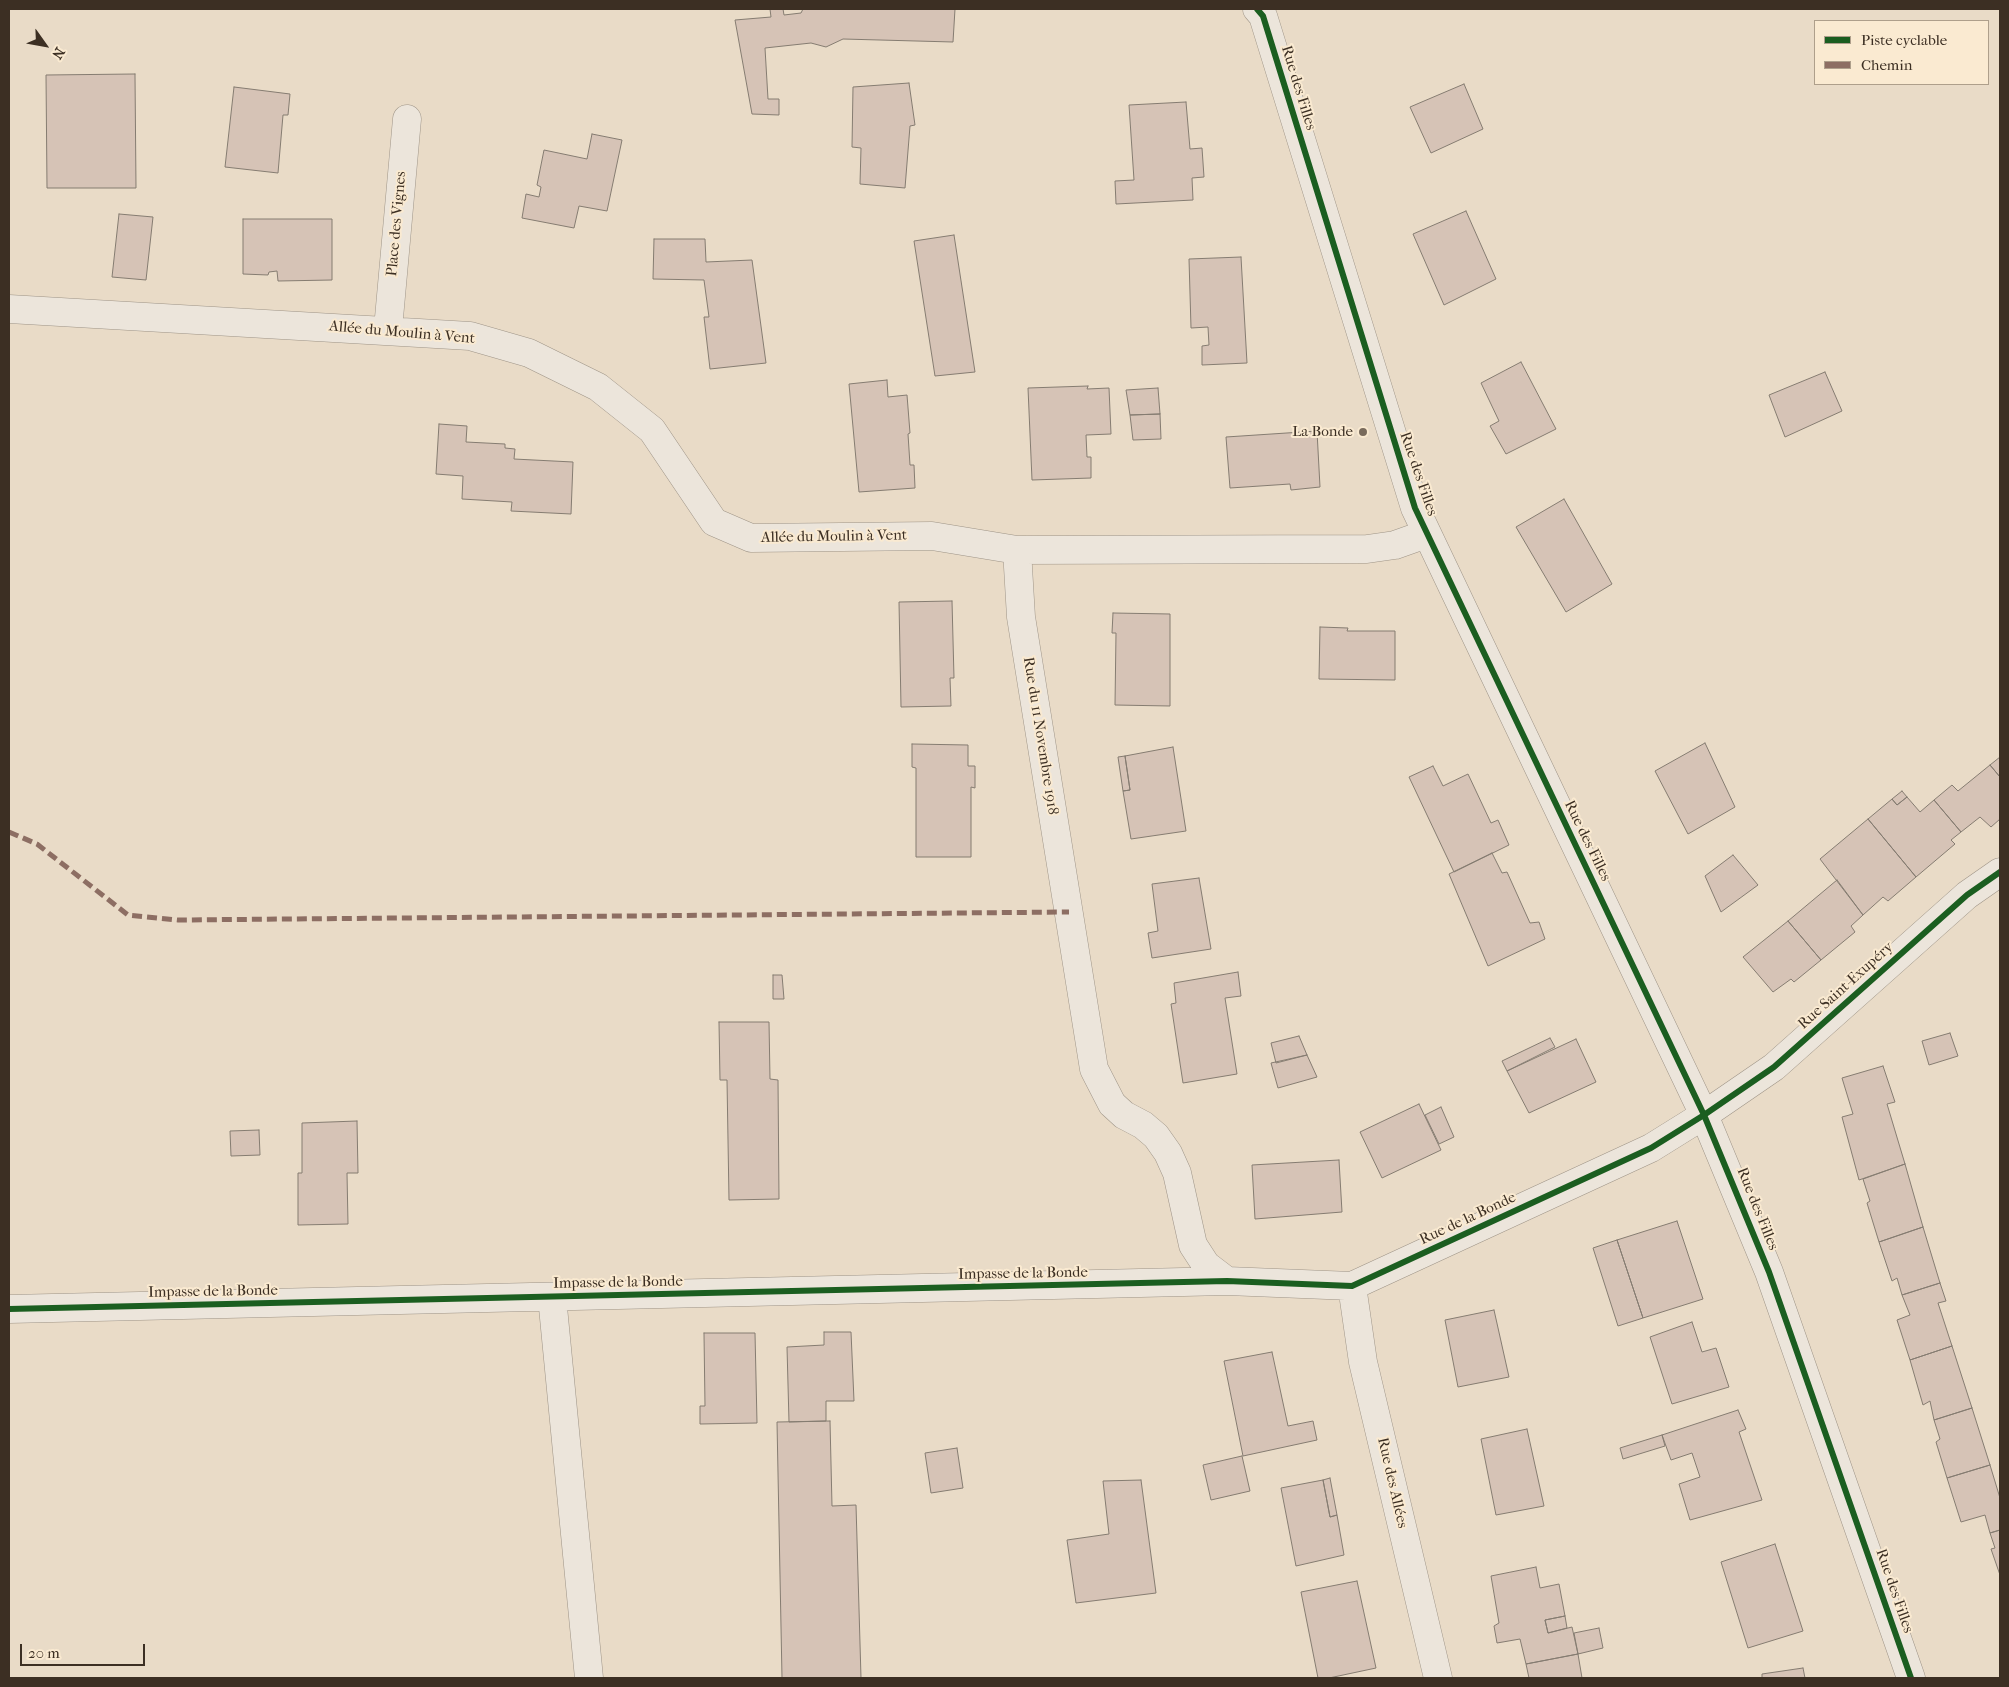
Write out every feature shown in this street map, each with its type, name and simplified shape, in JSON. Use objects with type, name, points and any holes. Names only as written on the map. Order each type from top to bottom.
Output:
[{"type":"street","name":"Rue des Filles","points":[[1257,9],[1263,16],[1415,508],[1704,1115],[1769,1272],[1911,1678]]},
{"type":"street","name":"Place des Vignes","points":[[388,329],[407,119]]},
{"type":"street","name":"Allée du Moulin à Vent","points":[[9,309],[388,329],[470,336],[529,353],[598,387],[652,430],[714,522],[751,538],[932,536],[1017,550]]},
{"type":"street","points":[[1017,550],[1367,549],[1396,545],[1426,534]]},
{"type":"street","name":"Rue du 11 Novembre 1918","points":[[1017,550],[1021,617],[1094,1069],[1112,1104],[1156,1136],[1168,1152],[1177,1173],[1193,1245],[1206,1265],[1227,1281]]},
{"type":"street","name":"Rue Saint-Exupéry","points":[[1704,1115],[1774,1067],[1967,895],[2000,872]]},
{"type":"street","name":"Rue de la Bonde","points":[[1227,1281],[1352,1286],[1651,1148],[1704,1115]]},
{"type":"street","name":"Impasse de la Bonde","points":[[9,1309],[1227,1281]]},
{"type":"street","name":"Rue des Allées","points":[[1352,1286],[1364,1362],[1438,1678]]},
{"type":"street","points":[[552,1297],[589,1678]]},
{"type":"building","points":[[770,9],[783,9],[784,15],[801,13],[803,9],[955,9],[953,42],[843,39],[826,47],[811,43],[765,48],[768,99],[779,99],[779,115],[752,114],[735,20],[771,17]]},
{"type":"building","points":[[135,74],[136,188],[47,188],[46,75]]},
{"type":"building","points":[[909,83],[915,125],[910,126],[905,188],[860,184],[861,148],[852,147],[853,87]]},
{"type":"building","points":[[1464,84],[1483,129],[1431,153],[1410,107]]},
{"type":"building","points":[[234,87],[290,94],[288,115],[283,115],[278,173],[225,167]]},
{"type":"building","points":[[1186,102],[1190,149],[1202,148],[1204,177],[1192,178],[1193,200],[1116,204],[1115,181],[1134,180],[1129,105]]},
{"type":"building","points":[[592,134],[622,140],[607,211],[579,206],[574,228],[522,218],[526,194],[539,197],[541,187],[537,185],[544,150],[587,159]]},
{"type":"building","points":[[1466,211],[1496,279],[1444,305],[1413,234]]},
{"type":"building","points":[[119,214],[153,217],[146,280],[112,277]]},
{"type":"building","points":[[243,219],[332,219],[332,280],[278,281],[277,271],[269,272],[268,275],[243,274]]},
{"type":"building","points":[[954,235],[975,372],[935,376],[914,241]]},
{"type":"building","points":[[654,239],[705,239],[706,262],[752,260],[766,363],[710,369],[704,317],[709,317],[704,280],[653,279]]},
{"type":"building","points":[[1241,257],[1247,363],[1202,365],[1202,346],[1209,345],[1208,327],[1191,328],[1189,259]]},
{"type":"building","points":[[1521,362],[1556,429],[1506,454],[1490,426],[1499,421],[1481,383]]},
{"type":"building","points":[[1825,372],[1842,411],[1785,437],[1769,395]]},
{"type":"building","points":[[887,380],[888,397],[907,395],[910,465],[914,465],[915,488],[859,492],[849,384]]},
{"type":"building","points":[[1088,386],[1087,389],[1109,388],[1111,434],[1086,435],[1087,457],[1091,457],[1091,478],[1032,480],[1028,388]]},
{"type":"building","points":[[1158,388],[1160,414],[1130,415],[1126,390]]},
{"type":"building","points":[[1160,414],[1161,439],[1133,440],[1130,415]]},
{"type":"building","points":[[439,424],[467,426],[466,442],[505,444],[505,448],[515,449],[514,459],[573,462],[571,514],[511,511],[512,502],[462,499],[463,476],[436,474]]},
{"type":"building","points":[[1317,431],[1320,487],[1291,490],[1290,484],[1230,488],[1226,437]]},
{"type":"building","points":[[1564,499],[1612,584],[1566,612],[1516,527]]},
{"type":"building","points":[[952,601],[954,678],[950,678],[951,706],[901,707],[899,602]]},
{"type":"building","points":[[1113,613],[1170,614],[1170,706],[1115,705],[1116,633],[1112,633]]},
{"type":"building","points":[[1320,627],[1348,628],[1347,631],[1395,631],[1395,680],[1319,679]]},
{"type":"building","points":[[1705,743],[1735,807],[1688,834],[1655,771]]},
{"type":"building","points":[[912,744],[968,745],[968,766],[975,766],[975,788],[971,787],[971,857],[916,857],[916,768],[912,767]]},
{"type":"building","points":[[1173,747],[1186,831],[1131,839],[1123,791],[1130,790],[1125,756]]},
{"type":"building","points":[[1125,756],[1130,790],[1123,791],[1118,757]]},
{"type":"building","points":[[2000,757],[2000,777],[1990,765]]},
{"type":"building","points":[[1990,765],[2000,777],[2000,819],[1991,827],[1980,817],[1961,832],[1934,800],[1952,785],[1958,791]]},
{"type":"building","points":[[1433,766],[1443,786],[1468,774],[1491,823],[1498,820],[1509,845],[1454,872],[1409,777]]},
{"type":"building","points":[[1902,791],[1907,797],[1897,805],[1892,799]]},
{"type":"building","points":[[1907,797],[1920,812],[1934,800],[1961,832],[1951,840],[1955,844],[1916,877],[1868,819],[1892,799],[1897,805]]},
{"type":"building","points":[[1868,819],[1916,877],[1888,901],[1883,897],[1863,915],[1820,859]]},
{"type":"building","points":[[1492,853],[1502,873],[1507,872],[1530,923],[1539,922],[1545,939],[1488,966],[1449,874]]},
{"type":"building","points":[[1733,855],[1758,885],[1721,912],[1705,876]]},
{"type":"building","points":[[1199,878],[1211,949],[1152,958],[1148,933],[1158,931],[1152,884]]},
{"type":"building","points":[[1837,880],[1863,915],[1851,926],[1855,932],[1821,960],[1788,921]]},
{"type":"building","points":[[1788,921],[1821,960],[1794,982],[1791,979],[1773,992],[1743,957]]},
{"type":"building","points":[[1238,972],[1241,996],[1225,998],[1237,1074],[1183,1083],[1171,1004],[1176,1003],[1174,983]]},
{"type":"building","points":[[773,975],[782,975],[784,999],[773,999]]},
{"type":"building","points":[[719,1022],[769,1022],[770,1079],[778,1080],[779,1199],[729,1200],[727,1080],[720,1080]]},
{"type":"building","points":[[1950,1033],[1958,1056],[1929,1065],[1922,1041]]},
{"type":"building","points":[[1299,1036],[1307,1055],[1276,1063],[1271,1043]]},
{"type":"building","points":[[1550,1038],[1555,1047],[1507,1071],[1502,1061]]},
{"type":"building","points":[[1576,1039],[1596,1082],[1529,1113],[1507,1071]]},
{"type":"building","points":[[1307,1055],[1317,1077],[1278,1088],[1271,1063]]},
{"type":"building","points":[[1883,1066],[1895,1102],[1887,1104],[1905,1164],[1859,1180],[1842,1117],[1853,1114],[1842,1078]]},
{"type":"building","points":[[1419,1104],[1441,1150],[1382,1178],[1360,1132]]},
{"type":"building","points":[[1441,1107],[1454,1137],[1439,1144],[1425,1115]]},
{"type":"building","points":[[357,1121],[358,1173],[347,1173],[348,1224],[298,1225],[298,1173],[302,1173],[302,1123]]},
{"type":"building","points":[[259,1130],[260,1155],[231,1156],[230,1131]]},
{"type":"building","points":[[1339,1160],[1342,1212],[1255,1219],[1252,1165]]},
{"type":"building","points":[[1905,1164],[1923,1227],[1879,1242],[1867,1203],[1870,1201],[1863,1179]]},
{"type":"building","points":[[1677,1221],[1703,1299],[1643,1318],[1617,1240]]},
{"type":"building","points":[[1923,1227],[1940,1283],[1902,1295],[1897,1278],[1892,1281],[1879,1242]]},
{"type":"building","points":[[1617,1240],[1643,1318],[1618,1326],[1593,1248]]},
{"type":"building","points":[[1940,1283],[1946,1301],[1938,1303],[1952,1346],[1910,1360],[1897,1320],[1910,1315],[1902,1295]]},
{"type":"building","points":[[1494,1310],[1509,1377],[1458,1387],[1445,1320]]},
{"type":"building","points":[[1692,1322],[1702,1352],[1716,1348],[1729,1387],[1672,1404],[1650,1337]]},
{"type":"building","points":[[824,1332],[851,1332],[854,1401],[826,1401],[826,1421],[789,1422],[787,1347],[824,1345]]},
{"type":"building","points":[[704,1333],[755,1333],[757,1423],[700,1424],[700,1406],[705,1406]]},
{"type":"building","points":[[1952,1346],[1972,1408],[1934,1420],[1930,1401],[1923,1405],[1910,1360]]},
{"type":"building","points":[[1272,1352],[1288,1426],[1313,1421],[1317,1440],[1243,1456],[1224,1361]]},
{"type":"building","points":[[1972,1408],[1990,1465],[1947,1478],[1936,1442],[1940,1439],[1934,1420]]},
{"type":"building","points":[[1738,1410],[1746,1429],[1739,1432],[1762,1500],[1690,1520],[1679,1484],[1700,1477],[1692,1453],[1671,1460],[1662,1435]]},
{"type":"building","points":[[830,1421],[832,1506],[856,1505],[861,1678],[782,1678],[777,1422]]},
{"type":"building","points":[[1527,1429],[1544,1506],[1496,1515],[1481,1439]]},
{"type":"building","points":[[1662,1435],[1665,1446],[1623,1459],[1620,1448]]},
{"type":"building","points":[[957,1448],[963,1488],[931,1493],[925,1453]]},
{"type":"building","points":[[1242,1456],[1250,1491],[1211,1500],[1203,1465]]},
{"type":"building","points":[[1990,1465],[2000,1498],[2000,1530],[1990,1533],[1985,1515],[1961,1522],[1947,1478]]},
{"type":"building","points":[[1330,1478],[1337,1515],[1330,1517],[1323,1480]]},
{"type":"building","points":[[1141,1480],[1156,1593],[1076,1603],[1067,1540],[1109,1534],[1103,1481]]},
{"type":"building","points":[[1323,1480],[1330,1517],[1337,1515],[1344,1555],[1296,1566],[1281,1488]]},
{"type":"building","points":[[2000,1530],[2000,1575],[1991,1549],[1995,1548],[1990,1533]]},
{"type":"building","points":[[1775,1544],[1803,1631],[1748,1648],[1721,1562]]},
{"type":"building","points":[[1536,1567],[1540,1588],[1559,1584],[1565,1616],[1545,1620],[1548,1633],[1572,1627],[1578,1654],[1526,1664],[1520,1639],[1497,1643],[1494,1626],[1499,1623],[1491,1576]]},
{"type":"building","points":[[1357,1581],[1376,1668],[1329,1678],[1318,1678],[1301,1592]]},
{"type":"building","points":[[1565,1616],[1567,1628],[1548,1633],[1545,1620]]},
{"type":"building","points":[[1599,1628],[1603,1648],[1578,1654],[1574,1633]]},
{"type":"building","points":[[1578,1654],[1582,1678],[1529,1678],[1526,1664]]},
{"type":"building","points":[[1803,1668],[1805,1678],[1762,1678],[1762,1674]]},
{"type":"marked path","points":[[9,832],[37,844],[128,915],[178,920],[1069,912]]},
{"type":"cycle path","points":[[1257,9],[1263,16],[1415,508],[1704,1115],[1769,1272],[1911,1678]]},
{"type":"cycle path","points":[[9,1309],[1227,1281],[1352,1286],[1651,1148],[1704,1115],[1774,1067],[1967,895],[2000,872]]},
{"type":"place","name":"La Bonde","points":[[1363,432]]}]
